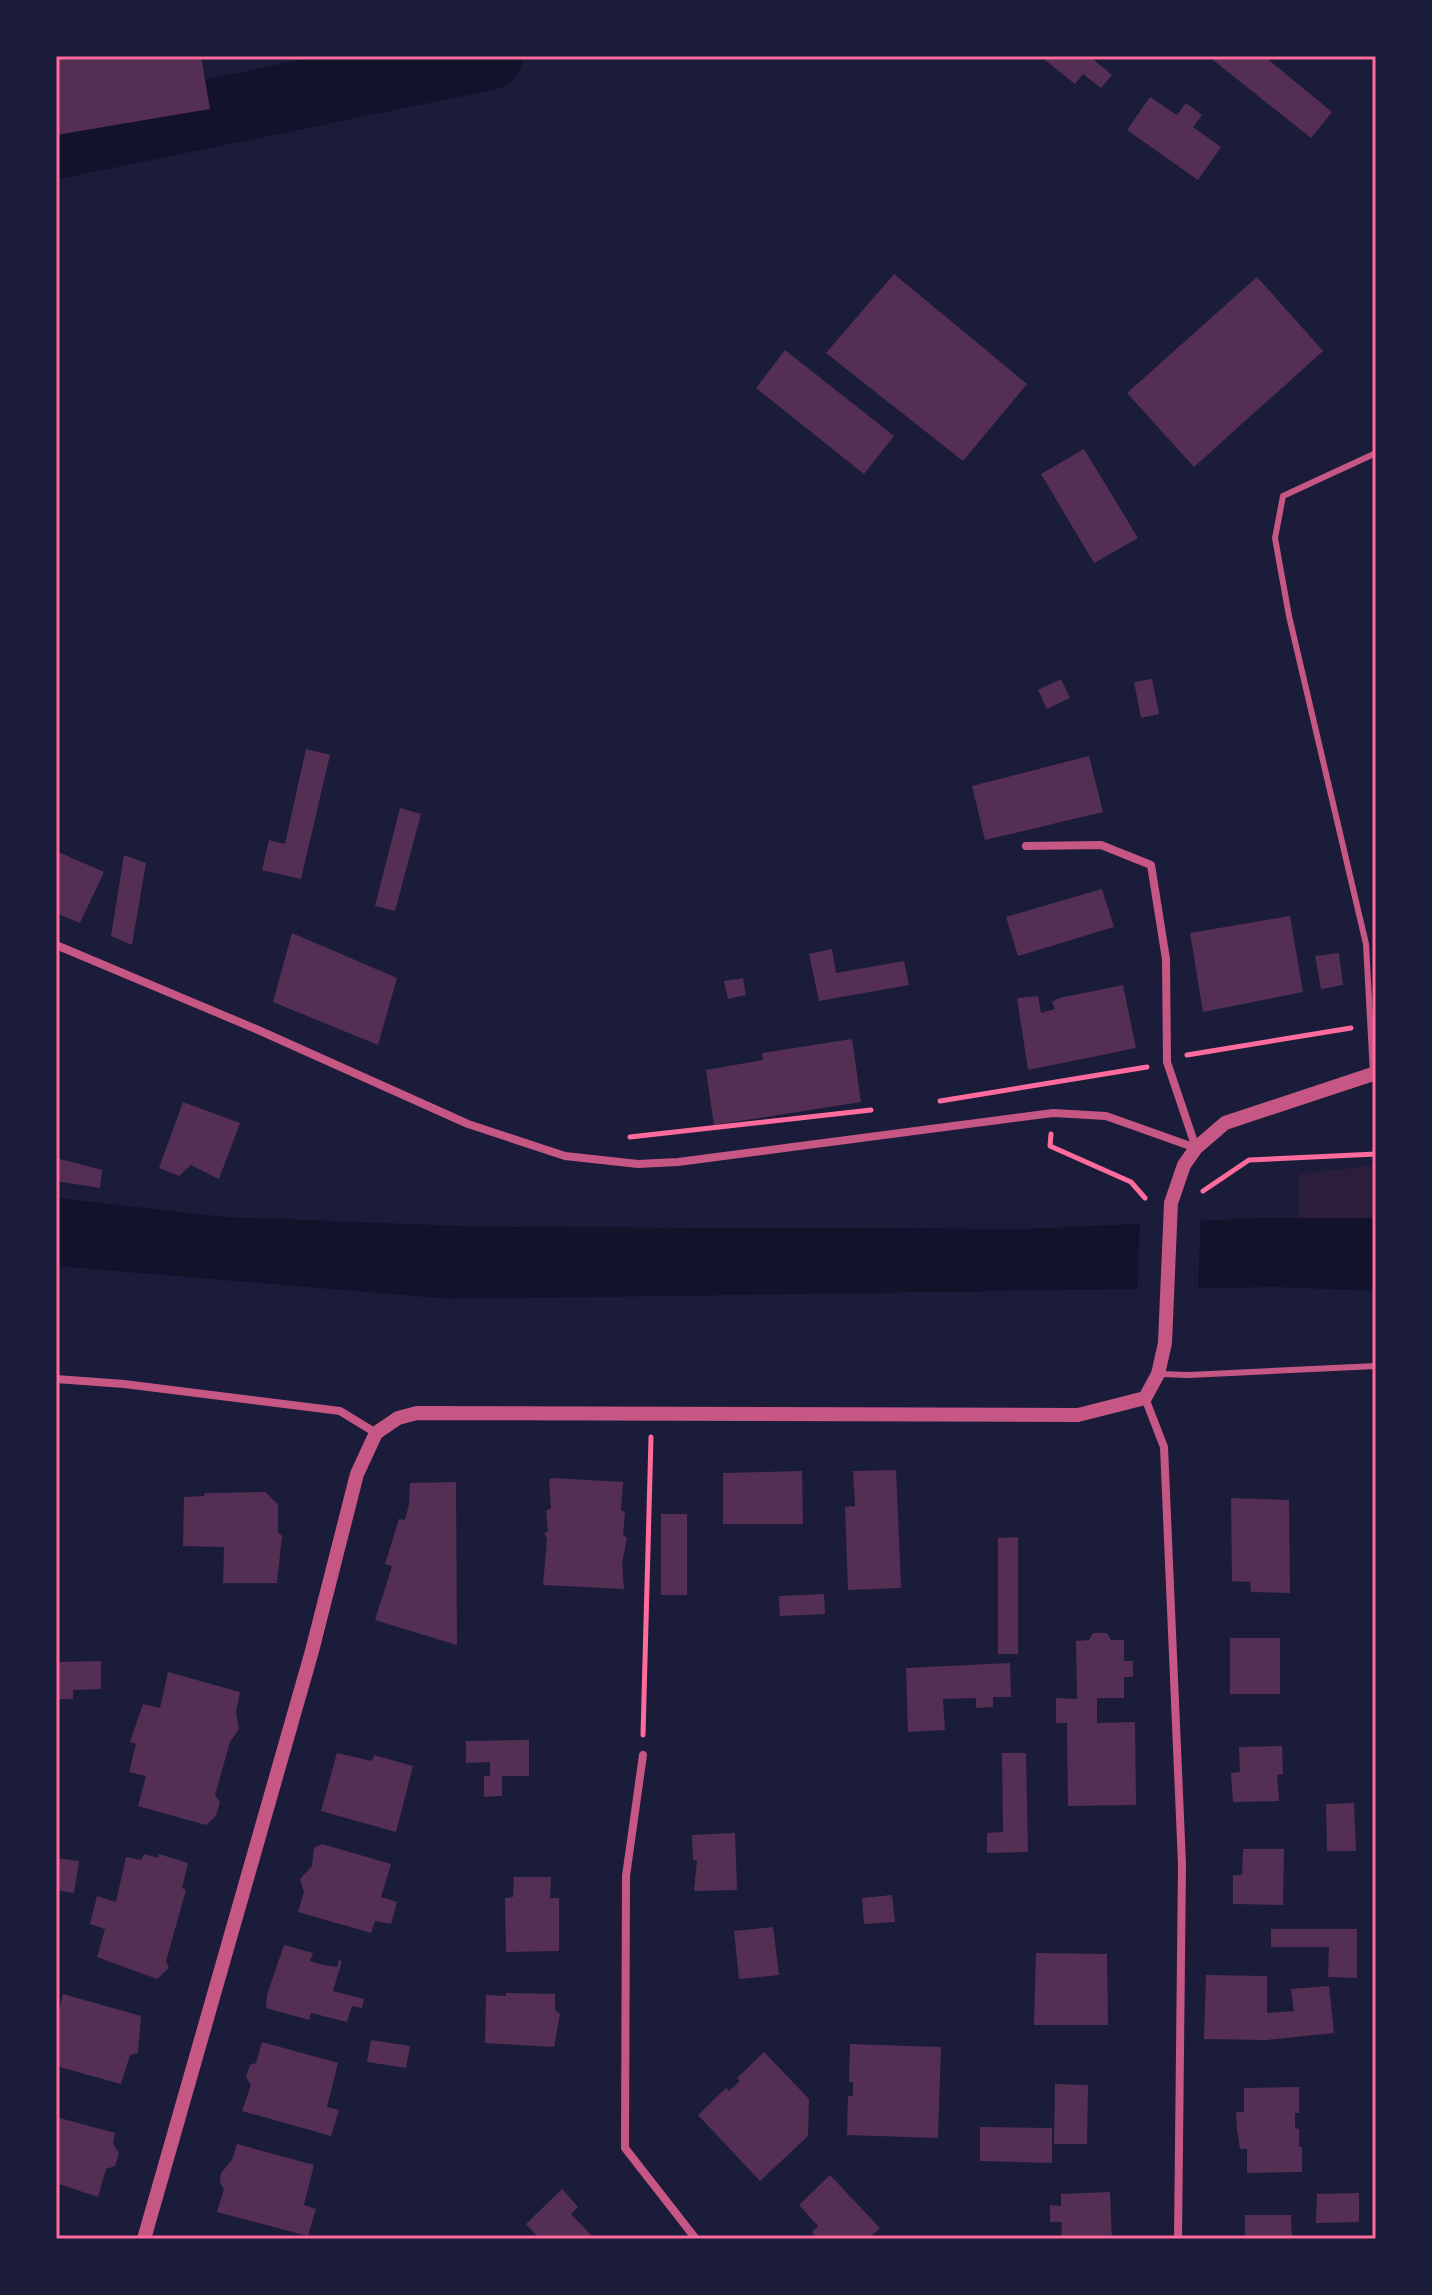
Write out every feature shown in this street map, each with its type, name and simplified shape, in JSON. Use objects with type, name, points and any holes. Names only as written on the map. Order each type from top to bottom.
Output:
[{"type":"street","points":[[1026,846],[1101,845],[1151,865],[1166,959],[1167,1062],[1196,1148]]},
{"type":"street","points":[[56,945],[256,1029],[468,1124],[565,1156],[638,1164],[678,1162],[1053,1113],[1106,1116],[1196,1148]]},
{"type":"street","points":[[144,2239],[312,1651],[357,1474],[376,1433],[398,1418],[417,1413],[1078,1415],[1145,1398],[1158,1374],[1165,1343],[1171,1203],[1184,1165],[1196,1148],[1225,1123],[1374,1073]]},
{"type":"street","points":[[56,1379],[124,1384],[340,1411],[376,1433]]},
{"type":"street","points":[[1145,1398],[1164,1447],[1181,1849],[1178,2239]]},
{"type":"street","points":[[643,1755],[626,1876],[625,2148],[696,2239]]},
{"type":"lane","points":[[1374,1073],[1366,944],[1289,616],[1275,538],[1283,496],[1376,453]]},
{"type":"lane","points":[[1366,944],[1376,942]]},
{"type":"lane","points":[[1158,1374],[1376,1366]]},
{"type":"path","points":[[933,1102],[1167,1062],[1190,1054],[1370,1026]]},
{"type":"path","points":[[1051,1083],[1053,1113],[1050,1146],[1131,1182],[1148,1202]]},
{"type":"path","points":[[617,1139],[886,1108]]},
{"type":"path","points":[[1202,1191],[1249,1160],[1376,1154]]},
{"type":"path","points":[[643,1755],[652,1416]]},
{"type":"shaded area","points":[[1376,1165],[1376,1218],[1299,1219],[1299,1174]]},
{"type":"shaded area","points":[[56,1198],[225,1217],[485,1227],[1028,1229],[1262,1218],[1376,1218],[1376,1291],[1276,1287],[450,1299],[56,1266]]},
{"type":"pier","points":[[1201,1217],[1198,1293],[1137,1294],[1140,1220]]},
{"type":"building","points":[[56,56],[201,56],[210,109],[56,135]]},
{"type":"building","points":[[1048,56],[1089,56],[1112,75],[1101,88],[1083,74],[1075,84],[1045,60]]},
{"type":"building","points":[[1208,56],[1264,56],[1332,112],[1311,138]]},
{"type":"building","points":[[1150,97],[1177,115],[1186,103],[1202,115],[1193,127],[1221,147],[1198,180],[1127,130]]},
{"type":"building","points":[[894,274],[1027,384],[963,461],[826,353]]},
{"type":"building","points":[[1257,277],[1323,351],[1194,467],[1127,393]]},
{"type":"building","points":[[785,350],[894,436],[864,474],[756,388]]},
{"type":"building","points":[[1084,449],[1138,538],[1094,563],[1041,474]]},
{"type":"building","points":[[1061,679],[1070,698],[1047,709],[1038,690]]},
{"type":"building","points":[[1152,679],[1159,714],[1141,718],[1134,682]]},
{"type":"building","points":[[306,749],[330,755],[301,879],[262,870],[269,840],[285,844]]},
{"type":"building","points":[[1089,756],[1103,812],[985,840],[972,786]]},
{"type":"building","points":[[400,808],[421,814],[395,911],[375,906]]},
{"type":"building","points":[[56,851],[104,872],[80,923],[56,913]]},
{"type":"building","points":[[124,855],[146,863],[132,945],[111,936]]},
{"type":"building","points":[[1102,889],[1114,927],[1018,956],[1006,917]]},
{"type":"building","points":[[1290,916],[1303,992],[1203,1012],[1190,933]]},
{"type":"building","points":[[292,933],[397,978],[378,1045],[273,1002]]},
{"type":"building","points":[[832,949],[836,973],[904,961],[909,985],[819,1001],[809,954]]},
{"type":"building","points":[[1339,953],[1343,985],[1321,989],[1315,956]]},
{"type":"building","points":[[743,978],[746,995],[728,999],[724,981]]},
{"type":"building","points":[[1123,985],[1136,1048],[1028,1070],[1017,998],[1038,996],[1041,1013],[1055,1009],[1052,1002],[1059,998]]},
{"type":"building","points":[[852,1039],[861,1102],[714,1125],[706,1070],[763,1060],[762,1053]]},
{"type":"building","points":[[183,1102],[240,1123],[219,1179],[191,1165],[179,1176],[159,1168]]},
{"type":"building","points":[[56,1158],[102,1170],[100,1188],[56,1181]]},
{"type":"building","points":[[896,1470],[901,1588],[848,1590],[845,1507],[855,1506],[853,1471]]},
{"type":"building","points":[[802,1471],[803,1524],[723,1524],[723,1473]]},
{"type":"building","points":[[549,1480],[623,1482],[621,1510],[625,1512],[623,1535],[627,1538],[622,1564],[624,1589],[543,1585],[547,1539],[544,1533],[548,1532],[546,1511],[551,1508]]},
{"type":"building","points":[[456,1482],[457,1645],[375,1620],[392,1566],[385,1564],[399,1519],[405,1520],[410,1483]]},
{"type":"building","points":[[265,1492],[278,1504],[278,1532],[282,1536],[277,1583],[223,1583],[224,1547],[183,1546],[184,1497],[204,1496],[205,1493]]},
{"type":"building","points":[[1231,1498],[1289,1500],[1290,1593],[1251,1592],[1250,1582],[1232,1581]]},
{"type":"building","points":[[661,1514],[687,1514],[687,1595],[661,1595]]},
{"type":"building","points":[[1018,1537],[1018,1654],[998,1654],[998,1538]]},
{"type":"building","points":[[824,1594],[825,1614],[780,1616],[779,1596]]},
{"type":"building","points":[[1093,1633],[1107,1633],[1111,1640],[1124,1640],[1124,1661],[1133,1661],[1133,1677],[1124,1677],[1124,1698],[1097,1698],[1097,1723],[1135,1722],[1136,1805],[1068,1806],[1067,1723],[1056,1723],[1056,1698],[1077,1699],[1076,1641],[1089,1640]]},
{"type":"building","points":[[1230,1638],[1280,1638],[1280,1694],[1230,1694]]},
{"type":"building","points":[[101,1661],[101,1689],[73,1690],[73,1699],[56,1699],[56,1662]]},
{"type":"building","points":[[1010,1663],[1011,1697],[993,1697],[993,1707],[976,1708],[976,1698],[943,1699],[945,1730],[908,1732],[906,1668]]},
{"type":"building","points":[[168,1672],[240,1692],[236,1712],[239,1729],[230,1742],[215,1795],[220,1802],[216,1816],[206,1825],[138,1806],[146,1776],[129,1772],[136,1744],[130,1742],[143,1704],[160,1708]]},
{"type":"building","points":[[529,1740],[529,1776],[502,1776],[502,1796],[484,1797],[484,1776],[490,1776],[490,1762],[466,1763],[466,1741]]},
{"type":"building","points":[[1282,1746],[1283,1774],[1277,1775],[1279,1801],[1233,1802],[1231,1773],[1240,1772],[1239,1747]]},
{"type":"building","points":[[337,1753],[372,1761],[374,1755],[413,1766],[396,1832],[321,1811]]},
{"type":"building","points":[[1002,1753],[1026,1753],[1028,1852],[987,1853],[987,1833],[1003,1832]]},
{"type":"building","points":[[1354,1803],[1356,1851],[1327,1851],[1326,1804]]},
{"type":"building","points":[[735,1833],[737,1890],[694,1891],[697,1860],[693,1860],[692,1835]]},
{"type":"building","points":[[322,1844],[391,1864],[381,1897],[397,1902],[391,1924],[375,1921],[371,1933],[298,1912],[304,1892],[300,1879],[312,1866],[314,1848]]},
{"type":"building","points":[[1243,1849],[1284,1849],[1283,1905],[1233,1904],[1233,1875],[1242,1875]]},
{"type":"building","points":[[144,1854],[158,1858],[159,1854],[188,1863],[182,1888],[186,1890],[166,1961],[169,1968],[157,1979],[97,1957],[105,1929],[90,1924],[97,1896],[116,1902],[126,1857],[141,1860]]},
{"type":"building","points":[[56,1858],[79,1861],[74,1893],[56,1890]]},
{"type":"building","points":[[514,1877],[551,1877],[550,1898],[559,1898],[559,1951],[506,1952],[505,1898],[513,1897]]},
{"type":"building","points":[[892,1895],[895,1922],[864,1924],[862,1898]]},
{"type":"building","points":[[773,1927],[779,1975],[739,1979],[734,1931]]},
{"type":"building","points":[[1271,1929],[1357,1929],[1357,1978],[1328,1977],[1329,1947],[1271,1947]]},
{"type":"building","points":[[284,1945],[313,1953],[310,1961],[323,1965],[337,1967],[339,1960],[342,1961],[333,1991],[364,1999],[362,2008],[352,2006],[347,2022],[311,2013],[309,2020],[266,2008],[267,1995]]},
{"type":"building","points":[[1036,1953],[1107,1954],[1108,2025],[1034,2025]]},
{"type":"building","points":[[1206,1975],[1267,1976],[1267,2013],[1294,2011],[1291,1989],[1329,1986],[1334,2033],[1266,2040],[1204,2039]]},
{"type":"building","points":[[506,1993],[555,1994],[555,2010],[560,2014],[554,2047],[485,2043],[486,1995],[506,1996]]},
{"type":"building","points":[[63,1994],[141,2016],[138,2053],[130,2055],[121,2084],[56,2066],[56,2022]]},
{"type":"building","points":[[371,2040],[410,2046],[406,2068],[367,2062]]},
{"type":"building","points":[[262,2042],[338,2063],[327,2107],[339,2110],[331,2136],[242,2111],[251,2085],[246,2077],[250,2065],[256,2063]]},
{"type":"building","points":[[850,2044],[941,2047],[938,2138],[847,2135],[848,2096],[853,2096],[853,2082],[849,2082]]},
{"type":"building","points":[[764,2052],[809,2099],[808,2136],[760,2181],[698,2115],[726,2088],[729,2091],[740,2081],[737,2078]]},
{"type":"building","points":[[1055,2084],[1088,2085],[1087,2144],[1054,2144]]},
{"type":"building","points":[[1299,2087],[1299,2113],[1295,2113],[1295,2128],[1299,2129],[1299,2147],[1302,2147],[1302,2172],[1247,2173],[1247,2149],[1240,2149],[1236,2112],[1244,2112],[1244,2088]]},
{"type":"building","points":[[56,2117],[115,2133],[113,2143],[119,2154],[115,2166],[106,2169],[98,2197],[56,2183]]},
{"type":"building","points":[[980,2127],[1052,2128],[1052,2163],[980,2161]]},
{"type":"building","points":[[237,2144],[314,2165],[304,2205],[316,2209],[308,2236],[217,2212],[224,2189],[220,2183],[221,2173],[232,2160]]},
{"type":"building","points":[[830,2175],[880,2228],[868,2239],[818,2239],[812,2232],[818,2226],[799,2205]]},
{"type":"building","points":[[562,2189],[578,2207],[571,2214],[595,2239],[540,2239],[526,2224]]},
{"type":"building","points":[[1110,2192],[1112,2239],[1061,2239],[1062,2222],[1050,2222],[1050,2205],[1061,2206],[1061,2194]]},
{"type":"building","points":[[1359,2193],[1359,2222],[1316,2223],[1317,2194]]},
{"type":"building","points":[[1245,2215],[1291,2215],[1292,2239],[1245,2239]]},
{"type":"waterway","points":[[56,145],[489,56]]}]
